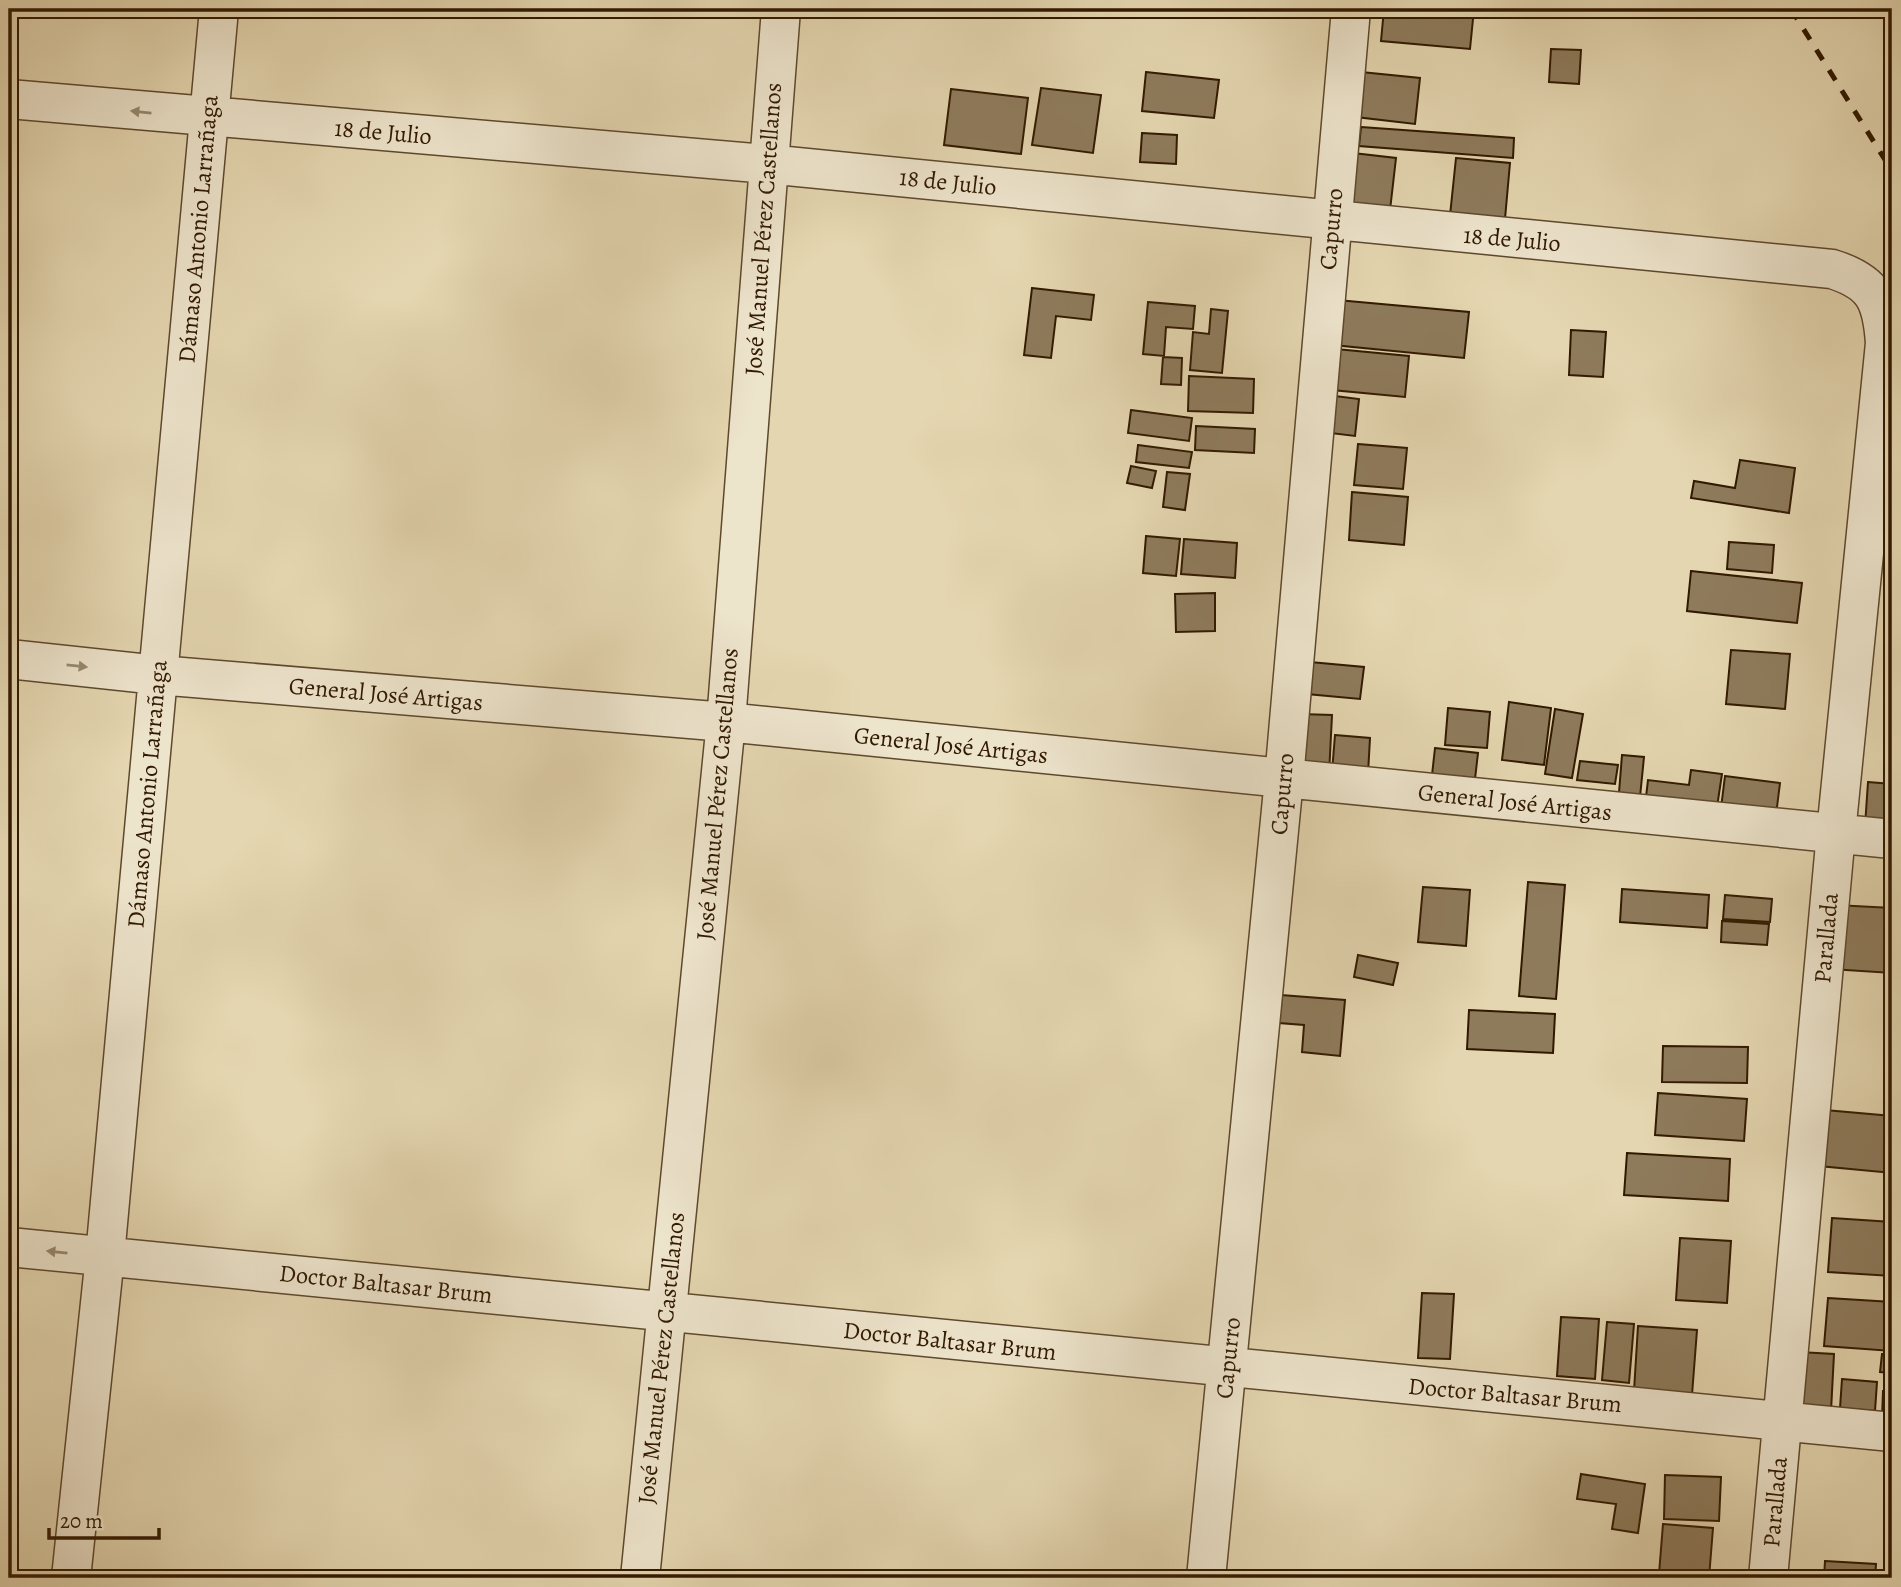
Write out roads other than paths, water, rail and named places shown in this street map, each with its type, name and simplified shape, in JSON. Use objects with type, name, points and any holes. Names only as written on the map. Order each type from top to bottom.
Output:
[{"type":"street","name":"Dámaso Antonio Larrañaga","points":[[71,1578],[105,1256],[219,9]]},
{"type":"street","name":"José Manuel Pérez Castellanos","points":[[640,1578],[726,722],[781,9]]},
{"type":"street","name":"Capurro","points":[[1206,1578],[1284,779],[1350,9]]},
{"type":"street","name":"18 de Julio","points":[[9,99],[767,164],[1331,222],[1832,269],[1867,285],[1876,299]]},
{"type":"street","name":"Parallada","points":[[1768,1578],[1836,833],[1885,343],[1884,321],[1876,299]]},
{"type":"street","name":"General José Artigas","points":[[9,659],[158,675],[726,722],[1892,839]]},
{"type":"street","name":"Doctor Baltasar Brum","points":[[9,1247],[1892,1432]]},
{"type":"railway","points":[[1791,9],[1892,171]]}]
